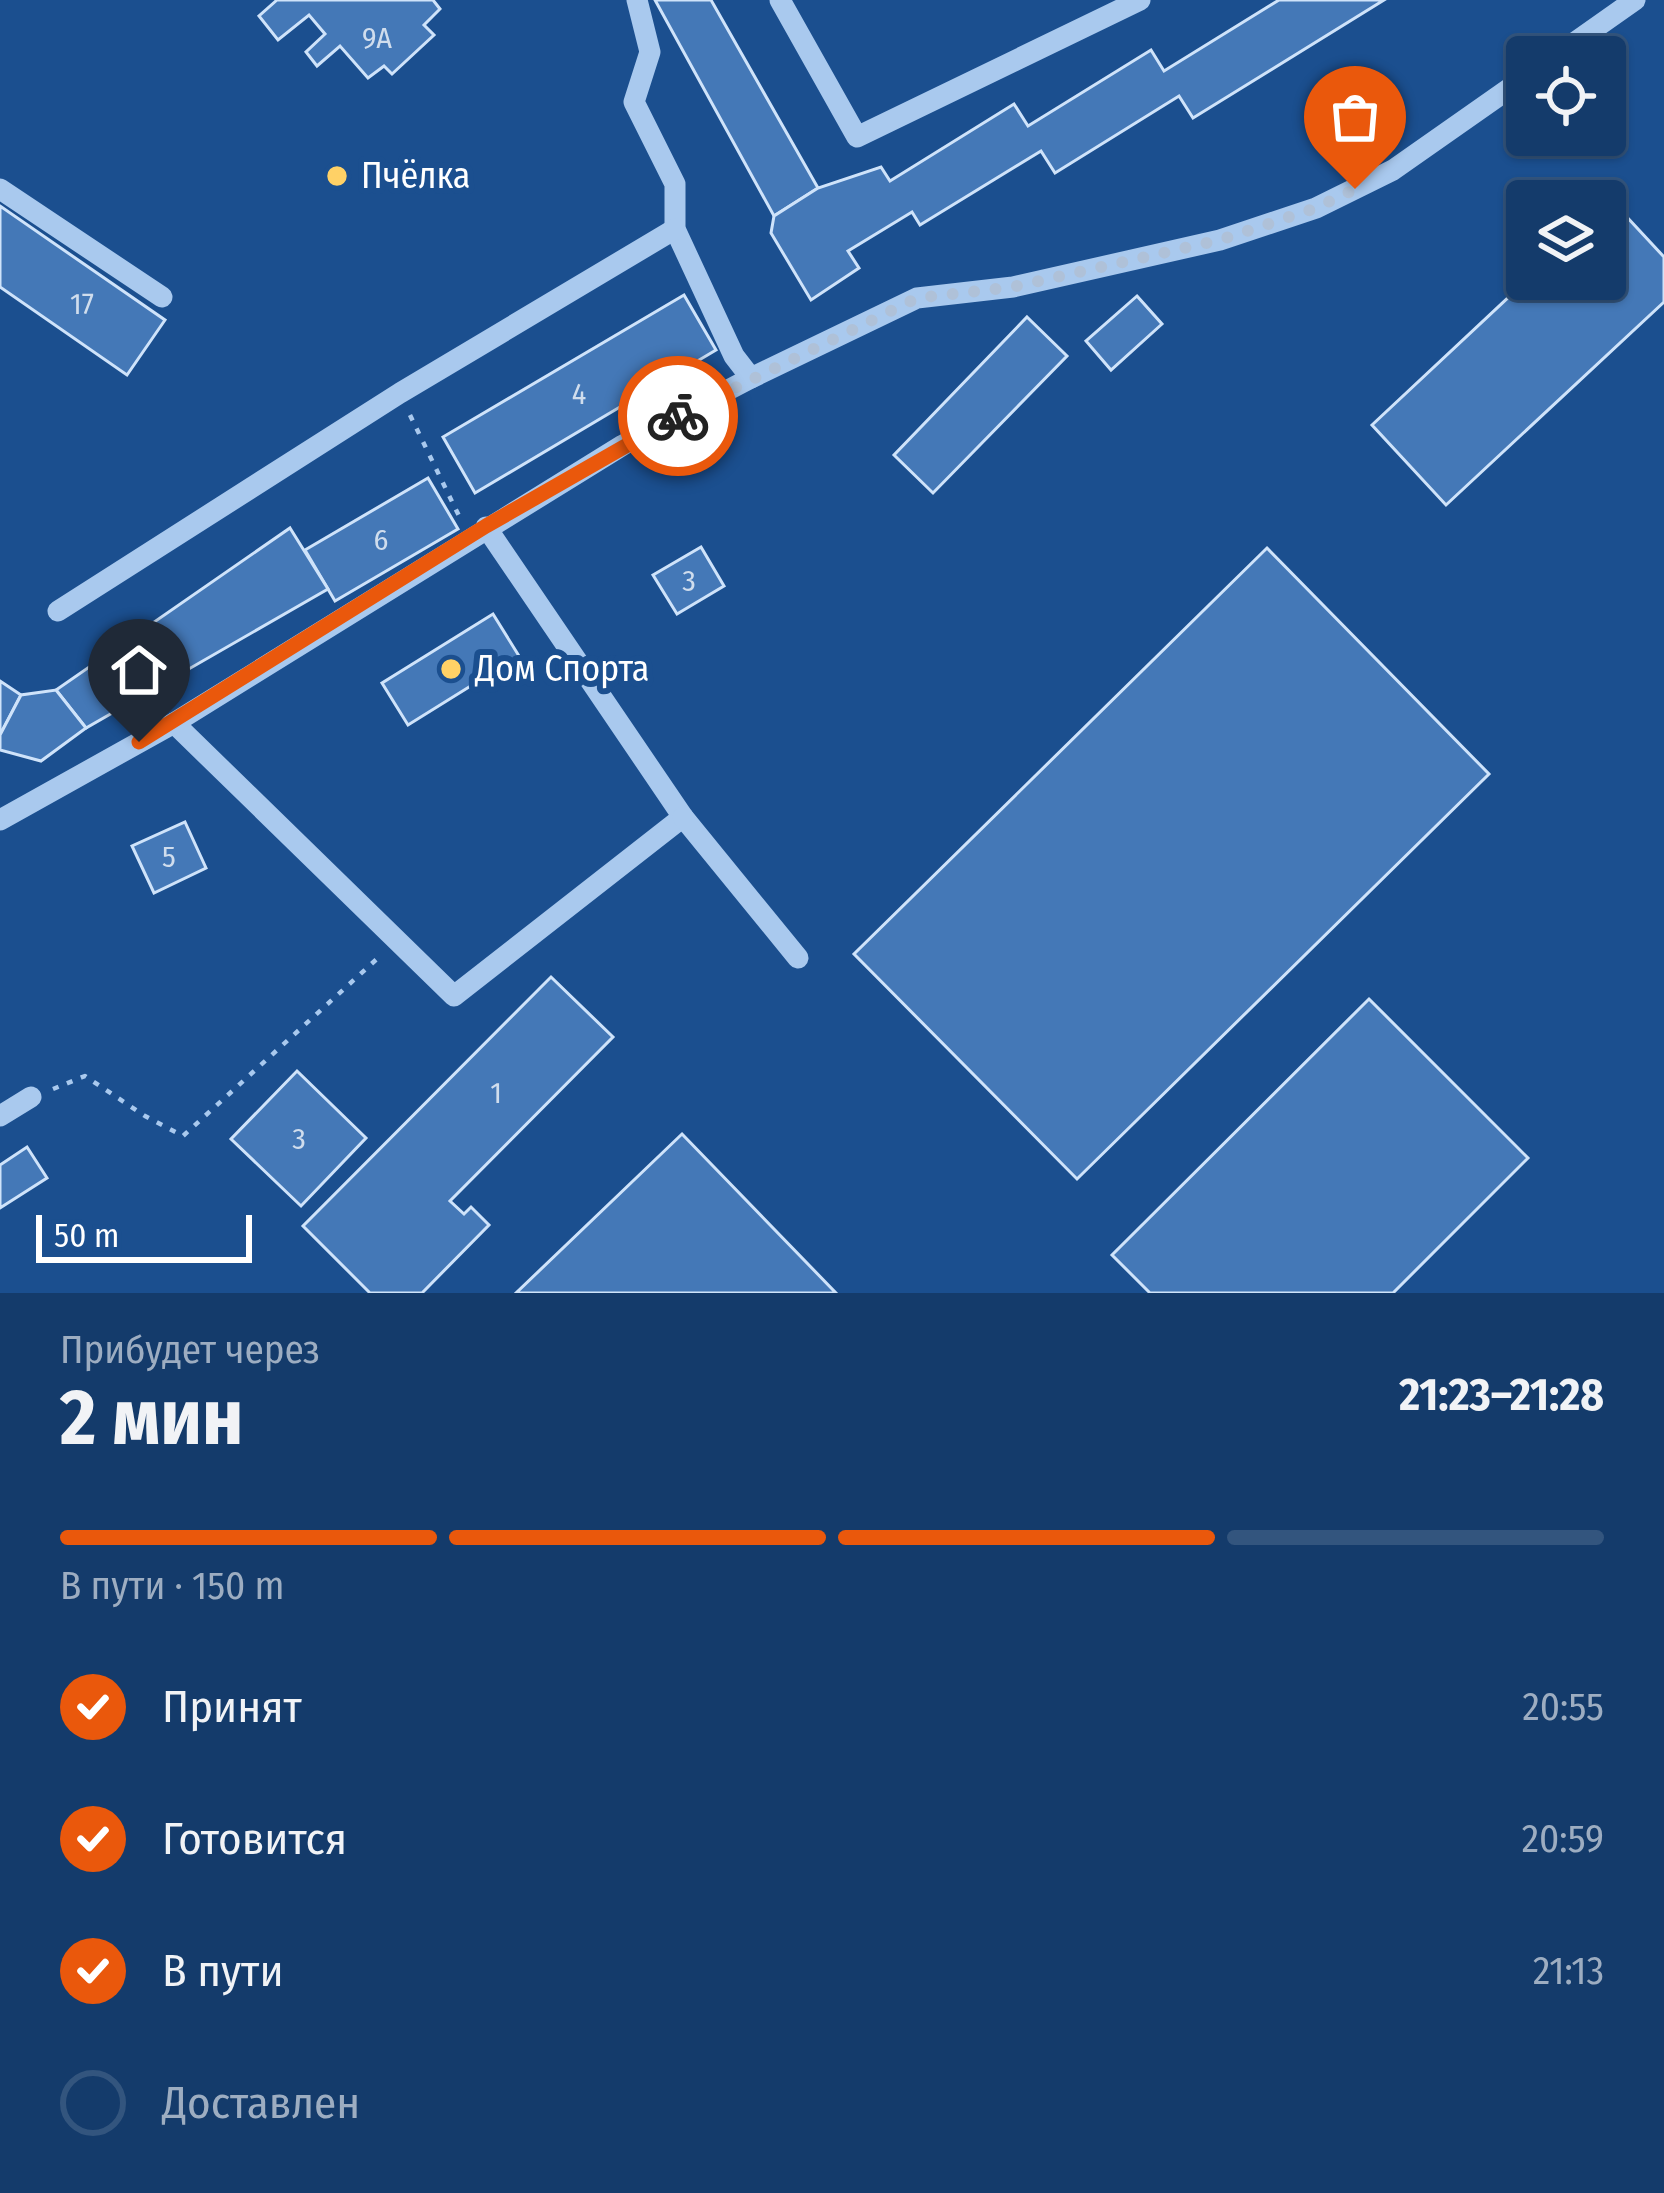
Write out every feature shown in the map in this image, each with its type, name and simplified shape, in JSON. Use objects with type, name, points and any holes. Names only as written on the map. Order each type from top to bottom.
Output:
[{"type":"street","points":[[637,0],[650,52],[634,102],[675,184],[675,229],[734,356],[751,378]]},
{"type":"street","points":[[780,0],[857,137],[1140,0]]},
{"type":"street","points":[[1581,36],[1624,2]]},
{"type":"street","points":[[0,820],[174,723],[474,524],[751,378],[917,298],[1013,287],[1220,240],[1316,208],[1394,170],[1506,91]]},
{"type":"street","points":[[0,189],[162,297]]},
{"type":"street","points":[[58,611],[400,394],[675,229]]},
{"type":"street","points":[[474,524],[683,817],[798,958]]},
{"type":"street","points":[[174,723],[318,876],[454,996],[683,817]]},
{"type":"street","points":[[0,1116],[31,1097]]},
{"type":"path","points":[[400,394],[474,524]]},
{"type":"path","points":[[31,1097],[85,1076],[183,1136],[397,941]]},
{"type":"building","points":[[277,0],[433,0],[440,9],[424,25],[434,35],[392,74],[384,66],[368,78],[340,46],[317,66],[306,52],[325,34],[309,15],[278,40],[259,16]]},
{"type":"building","points":[[655,0],[711,0],[818,188],[774,216]]},
{"type":"building","points":[[1279,0],[1384,0],[1193,118],[1179,96],[1055,173],[1041,151],[920,225],[912,212],[848,251],[859,268],[811,300],[771,233],[774,216],[818,188],[881,167],[890,181],[1014,104],[1028,126],[1151,50],[1164,71]]},
{"type":"building","points":[[0,206],[165,320],[127,375],[0,287]]},
{"type":"building","points":[[1626,216],[1664,257],[1664,302],[1446,505],[1372,425],[1506,300],[1626,300]]},
{"type":"building","points":[[684,295],[716,350],[475,493],[443,437]]},
{"type":"building","points":[[1137,296],[1162,324],[1111,370],[1086,341]]},
{"type":"building","points":[[1027,317],[1067,356],[933,493],[894,455]]},
{"type":"building","points":[[428,478],[458,529],[335,601],[305,550]]},
{"type":"building","points":[[290,528],[328,589],[86,728],[56,690]]},
{"type":"building","points":[[701,547],[724,586],[677,614],[653,575]]},
{"type":"building","points":[[1267,548],[1489,774],[1077,1179],[854,954]]},
{"type":"building","name":"Дом Спорта","points":[[493,614],[519,656],[408,725],[382,683]]},
{"type":"building","points":[[0,681],[21,695],[0,735]]},
{"type":"building","points":[[56,690],[86,728],[41,761],[0,750],[0,735],[21,695]]},
{"type":"building","points":[[185,822],[206,868],[154,893],[132,846]]},
{"type":"building","points":[[551,977],[613,1037],[450,1201],[464,1214],[471,1207],[489,1225],[422,1293],[370,1293],[303,1226]]},
{"type":"building","points":[[1369,999],[1528,1158],[1393,1293],[1150,1293],[1112,1255]]},
{"type":"building","points":[[297,1071],[366,1138],[301,1206],[231,1139]]},
{"type":"building","points":[[682,1134],[836,1293],[516,1293]]},
{"type":"building","points":[[27,1147],[47,1178],[0,1208],[0,1165]]},
{"type":"way so far","points":[[678,416],[917,298],[1013,287],[1220,240],[1316,208],[1355,189]]},
{"type":"place","name":"Пчёлка","points":[[337,176]]},
{"type":"place","name":"Дом Спорта","points":[[451,669]]},
{"type":"route","points":[[139,742],[486,526],[678,416]]}]
